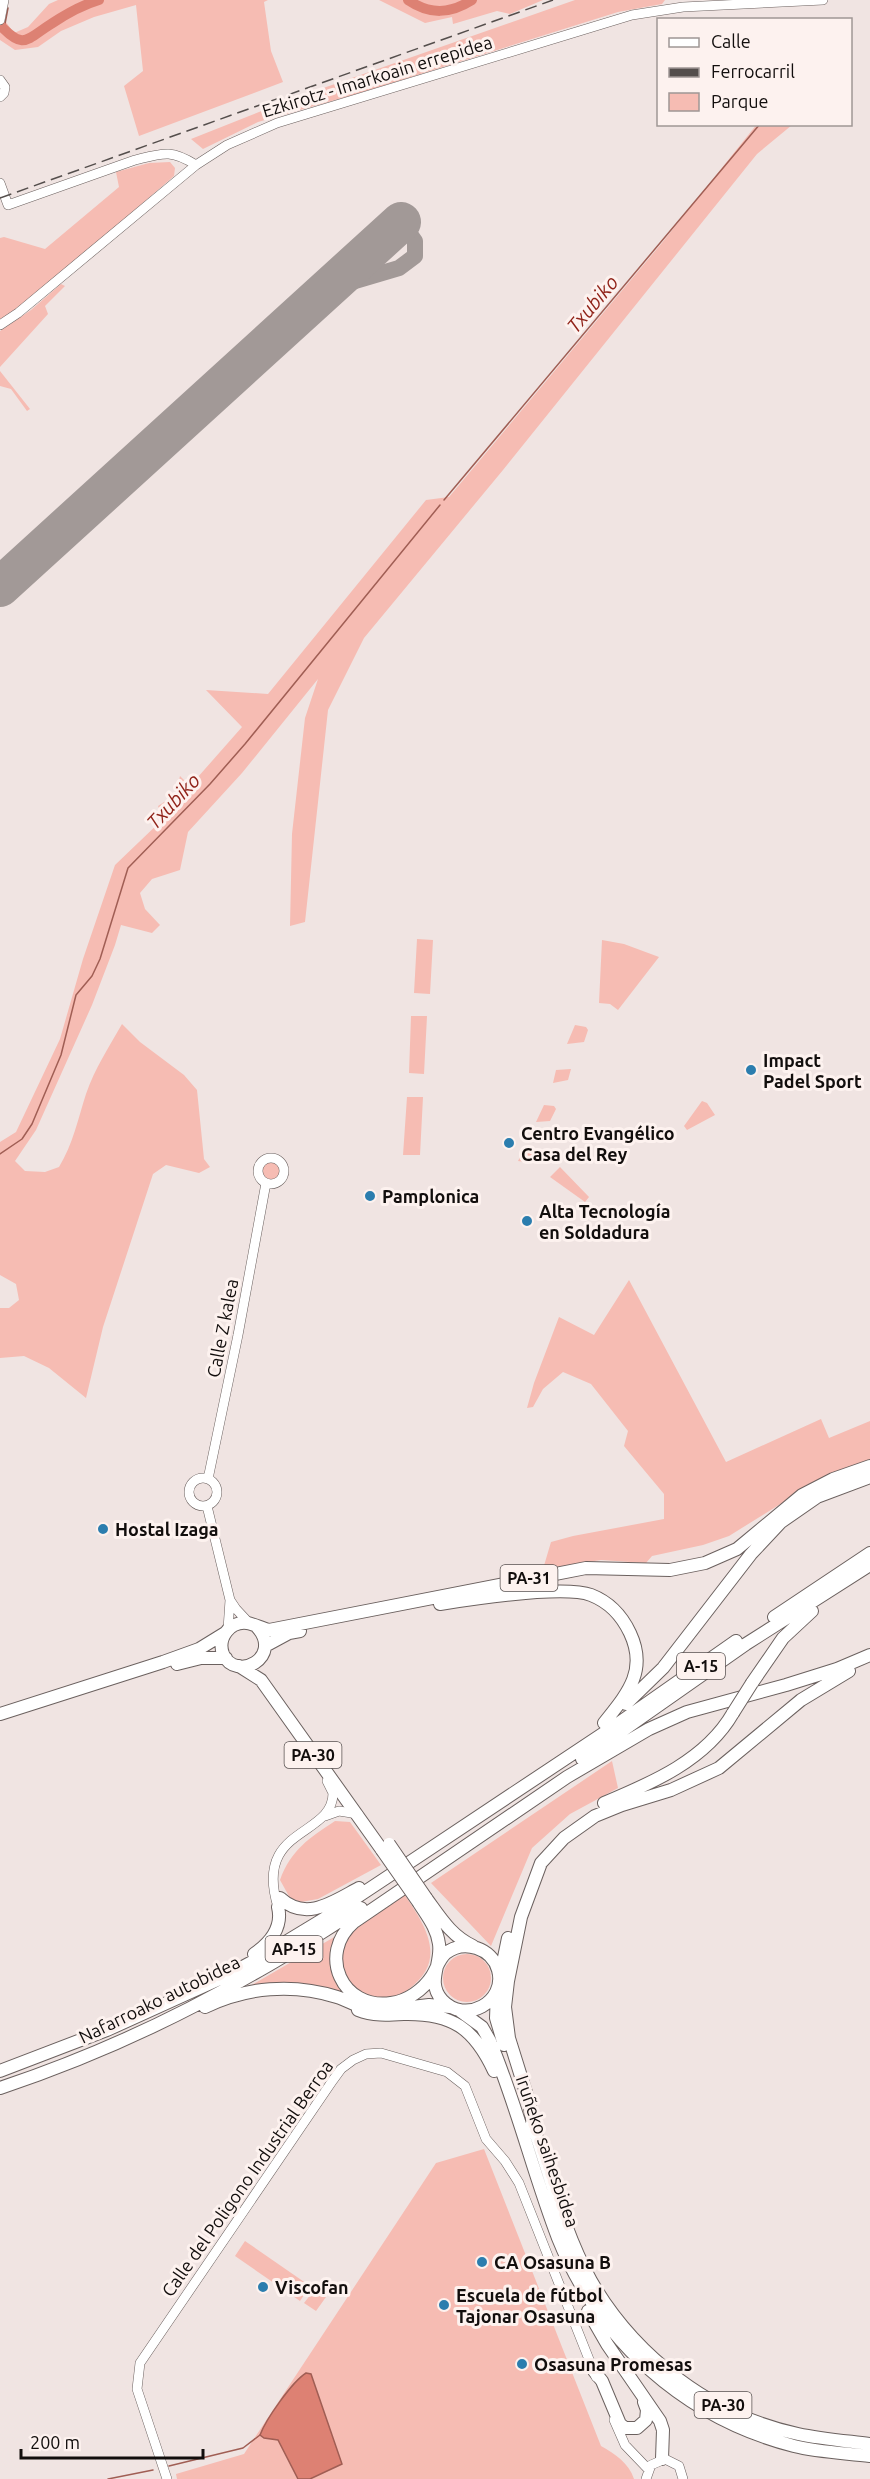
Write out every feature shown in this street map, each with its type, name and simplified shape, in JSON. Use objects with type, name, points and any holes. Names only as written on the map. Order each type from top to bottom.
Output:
[{"type":"highway","points":[[788,1507],[802,1495],[818,1486],[870,1466]]},
{"type":"highway","name":"PA-31","points":[[0,1714],[163,1662],[209,1644],[226,1631],[243,1623],[269,1630],[586,1568],[653,1570],[688,1567],[721,1557],[737,1549],[788,1507],[837,1482],[870,1472]]},
{"type":"highway","points":[[535,1785],[663,1668],[751,1554],[781,1522],[817,1497],[870,1477]]},
{"type":"highway","name":"A-15","points":[[535,1785],[870,1553]]},
{"type":"highway","name":"A-15","points":[[535,1785],[746,1644],[870,1565]]},
{"type":"highway","points":[[534,2130],[529,2102],[509,2038],[505,2007],[521,1917],[541,1863],[551,1846],[567,1829],[690,1760],[724,1729],[783,1638],[799,1621],[847,1581]]},
{"type":"highway","points":[[0,1721],[64,1699],[201,1658],[225,1658],[239,1666],[252,1665],[264,1651],[290,1633],[455,1601],[563,1591],[590,1595],[613,1608],[633,1638],[636,1674],[631,1689],[604,1723]]},
{"type":"highway","points":[[253,1625],[264,1639],[264,1651]]},
{"type":"highway","points":[[225,1658],[221,1645],[226,1631]]},
{"type":"highway","name":"PA-30","points":[[264,1651],[268,1680],[422,1901],[439,1940],[440,1953],[434,1980],[436,1990],[442,2000],[455,2009]]},
{"type":"highway","points":[[477,1948],[456,1947],[440,1960],[422,1988],[394,2002],[374,2003],[354,1995],[341,1980],[336,1967],[336,1948],[340,1937],[354,1922],[567,1777],[612,1749],[687,1712],[796,1682],[870,1656]]},
{"type":"highway","points":[[0,2095],[30,2086],[118,2049],[212,2004],[239,1995],[284,1988],[301,1988],[377,2010],[440,2004],[471,2011],[482,2008],[491,2001],[498,1986],[521,1889],[538,1855],[553,1837],[572,1821],[620,1801],[671,1790],[719,1768],[801,1700],[870,1656]]},
{"type":"highway","name":"PA-30","points":[[239,1666],[261,1680],[316,1760],[385,1847]]},
{"type":"highway","points":[[535,1785],[567,1777]]},
{"type":"highway","name":"Nafarroako autobidea","points":[[0,2071],[107,2030],[226,1976],[299,1935],[410,1862],[535,1785]]},
{"type":"highway","name":"Nafarroako autobidea","points":[[0,2088],[33,2077],[147,2029],[253,1975],[455,1848],[535,1785]]},
{"type":"highway","points":[[210,1982],[224,1970],[265,1946],[279,1925],[279,1906],[299,1910],[326,1906],[389,1869],[410,1862]]},
{"type":"highway","name":"PA-30","points":[[422,1901],[457,1937],[494,1961],[498,1986]]},
{"type":"highway","name":"Iruñeko saihesbidea","points":[[498,1986],[495,2010],[498,2027],[567,2226],[591,2280],[624,2327],[657,2361],[697,2393],[762,2423],[798,2434],[870,2444]]},
{"type":"highway","points":[[322,1993],[362,2012],[379,2015],[432,2014],[446,2019],[469,2033],[487,2056],[500,2082],[519,2137],[533,2164]]},
{"type":"highway","name":"Iruñeko saihesbidea","points":[[455,2009],[482,2027],[490,2041],[558,2238],[578,2282],[609,2329],[654,2375],[704,2410],[743,2430],[795,2446],[870,2457]]},
{"type":"highway","points":[[543,2193],[545,2217],[564,2265],[586,2308],[643,2401],[648,2415],[642,2425],[630,2429],[620,2424],[602,2381],[594,2371]]},
{"type":"highway","points":[[633,2383],[660,2421],[663,2430],[662,2459]]},
{"type":"street","points":[[1,16],[4,0]]},
{"type":"street","name":"Ezkirotz - Imarkoain errepidea","points":[[0,325],[18,313],[196,165],[227,145],[277,123],[632,15],[683,7],[823,0]]},
{"type":"street","points":[[0,80],[5,87],[0,97]]},
{"type":"street","points":[[0,183],[8,205],[135,160],[173,153],[196,165]]},
{"type":"street","name":"Calle Z kalea","points":[[208,1479],[266,1183]]},
{"type":"street","points":[[208,1479],[213,1482],[217,1492],[213,1503],[207,1506],[195,1503],[190,1495],[190,1489],[196,1480],[208,1479]]},
{"type":"street","points":[[207,1506],[230,1600],[226,1631]]},
{"type":"street","points":[[230,1600],[253,1625]]},
{"type":"street","points":[[316,1760],[333,1793],[333,1802],[321,1818]]},
{"type":"street","points":[[279,1906],[273,1886],[273,1869],[279,1854],[291,1841],[321,1818],[339,1810],[358,1814]]},
{"type":"street","name":"Calle del Poligono Industrial Berroa","points":[[167,2479],[137,2389],[140,2363],[341,2069],[366,2054],[381,2053],[447,2072],[465,2086],[486,2139],[505,2161],[519,2183],[625,2445],[648,2469]]},
{"type":"street","points":[[646,2479],[648,2469],[656,2461],[662,2459],[672,2460],[679,2466],[683,2479]]},
{"type":"green space","points":[[58,0],[268,0],[264,2],[271,51],[283,82],[139,136],[124,86],[143,71],[136,5],[94,17],[61,31],[38,47],[15,50],[0,40],[0,14],[14,33],[28,27],[49,4]]},
{"type":"green space","points":[[379,0],[543,0],[510,14],[497,11],[453,24],[452,17],[425,23]]},
{"type":"green space","points":[[575,0],[665,0],[662,4],[618,12],[360,93],[258,122],[203,149],[191,139],[289,100]]},
{"type":"green space","points":[[755,126],[791,126],[757,154],[503,470],[364,638],[328,710],[305,922],[290,926],[292,834],[305,718],[318,679],[242,773],[188,832],[180,870],[152,879],[140,893],[145,909],[160,925],[152,933],[121,925],[92,1005],[36,1130],[15,1161],[25,1171],[45,1172],[59,1167],[72,1140],[94,1075],[122,1024],[140,1042],[184,1075],[197,1090],[204,1159],[210,1167],[199,1173],[166,1165],[153,1174],[103,1327],[86,1398],[49,1368],[24,1356],[0,1358],[0,1308],[9,1308],[19,1300],[16,1284],[0,1275],[0,1142],[16,1132],[60,1039],[83,959],[115,865],[163,819],[158,806],[175,795],[180,776],[190,786],[242,727],[206,690],[268,694],[426,500],[449,497],[661,244]]},
{"type":"green space","points":[[170,162],[175,168],[174,176],[39,293],[0,320],[0,238],[4,237],[45,249],[119,187],[116,172],[149,163]]},
{"type":"green space","points":[[61,284],[65,286],[45,306],[48,314],[0,367],[0,331],[31,310]]},
{"type":"green space","points":[[0,371],[30,409],[27,411],[11,389],[0,386]]},
{"type":"green space","points":[[417,939],[433,940],[430,994],[414,993]]},
{"type":"green space","points":[[602,940],[624,944],[659,957],[618,1010],[610,1004],[599,1003]]},
{"type":"green space","points":[[411,1016],[427,1016],[424,1074],[409,1073]]},
{"type":"green space","points":[[575,1025],[586,1027],[588,1030],[584,1042],[567,1044]]},
{"type":"green space","points":[[571,1069],[568,1080],[553,1083],[556,1070]]},
{"type":"green space","points":[[407,1097],[423,1097],[420,1155],[403,1155]]},
{"type":"green space","points":[[702,1101],[707,1103],[715,1115],[687,1130],[684,1126]]},
{"type":"green space","points":[[544,1105],[554,1106],[556,1109],[550,1121],[536,1122]]},
{"type":"green space","points":[[524,1149],[540,1149],[533,1163],[518,1161]]},
{"type":"green space","points":[[271,1161],[278,1164],[281,1171],[278,1178],[271,1181],[264,1178],[261,1171],[264,1164]]},
{"type":"green space","points":[[560,1167],[589,1197],[585,1202],[550,1177]]},
{"type":"green space","points":[[629,1280],[726,1462],[821,1419],[829,1438],[870,1421],[870,1462],[806,1488],[729,1536],[703,1545],[652,1556],[646,1563],[601,1560],[543,1569],[551,1542],[664,1519],[664,1494],[624,1446],[628,1431],[591,1384],[563,1372],[543,1389],[533,1407],[527,1408],[559,1317],[594,1335]]},
{"type":"green space","points":[[612,1761],[618,1788],[570,1814],[532,1848],[491,1946],[431,1883]]},
{"type":"green space","points":[[335,1821],[350,1822],[381,1865],[318,1899],[301,1902],[290,1898],[280,1880],[284,1870],[295,1853],[309,1839]]},
{"type":"green space","points":[[404,1894],[426,1930],[430,1955],[428,1966],[421,1978],[398,1995],[375,1999],[362,1995],[352,1988],[342,1968],[345,1946],[350,1934],[358,1924]]},
{"type":"green space","points":[[336,1936],[333,1946],[345,1993],[245,1989]]},
{"type":"green space","points":[[462,1954],[472,1954],[487,1964],[491,1978],[490,1987],[481,1998],[472,2002],[462,2002],[447,1992],[443,1983],[443,1973],[453,1958]]},
{"type":"green space","name":"Escuela de fútbol Tajonar Osasuna","points":[[484,2149],[601,2446],[625,2464],[634,2479],[177,2479],[176,2474],[244,2454],[436,2163]]},
{"type":"green space","points":[[245,2241],[310,2286],[300,2301],[235,2256]]},
{"type":"green space","points":[[315,2289],[326,2297],[316,2311],[304,2303]]},
{"type":"shaded area","points":[[306,2373],[311,2374],[342,2464],[310,2479],[298,2479],[278,2440],[264,2438],[260,2435],[280,2401]]},
{"type":"waterway","points":[[0,25],[15,38],[26,40],[68,13],[99,0]]},
{"type":"waterway","points":[[408,0],[424,8],[440,11],[456,8],[472,0]]},
{"type":"waterway","points":[[4,29],[8,8]]},
{"type":"waterway","name":"Txubiko","points":[[444,500],[758,126]]},
{"type":"waterway","name":"Txubiko","points":[[0,1154],[22,1139],[32,1124],[61,1055],[76,995],[92,976],[100,959],[128,868],[210,784],[245,744],[440,505]]},
{"type":"waterway","points":[[169,2466],[243,2448],[260,2435]]},
{"type":"waterway","points":[[108,2479],[153,2470]]},
{"type":"taxiway","points":[[328,289],[399,268],[415,256],[415,241],[402,228],[386,227],[373,236],[364,256]]},
{"type":"runway","points":[[0,587],[401,222]]},
{"type":"railway","points":[[0,198],[553,0]]},
{"type":"place","name":"Impact Padel Sport","points":[[751,1070]]},
{"type":"place","name":"Centro Evangélico Casa del Rey","points":[[509,1143]]},
{"type":"place","name":"Pamplonica","points":[[370,1196]]},
{"type":"place","name":"Alta Tecnología en Soldadura","points":[[527,1221]]},
{"type":"place","name":"Hostal Izaga","points":[[103,1529]]},
{"type":"place","name":"CA Osasuna B","points":[[482,2262]]},
{"type":"place","name":"Viscofan","points":[[263,2287]]},
{"type":"place","name":"Escuela de fútbol Tajonar Osasuna","points":[[444,2305]]},
{"type":"place","name":"Osasuna Promesas","points":[[522,2364]]}]
